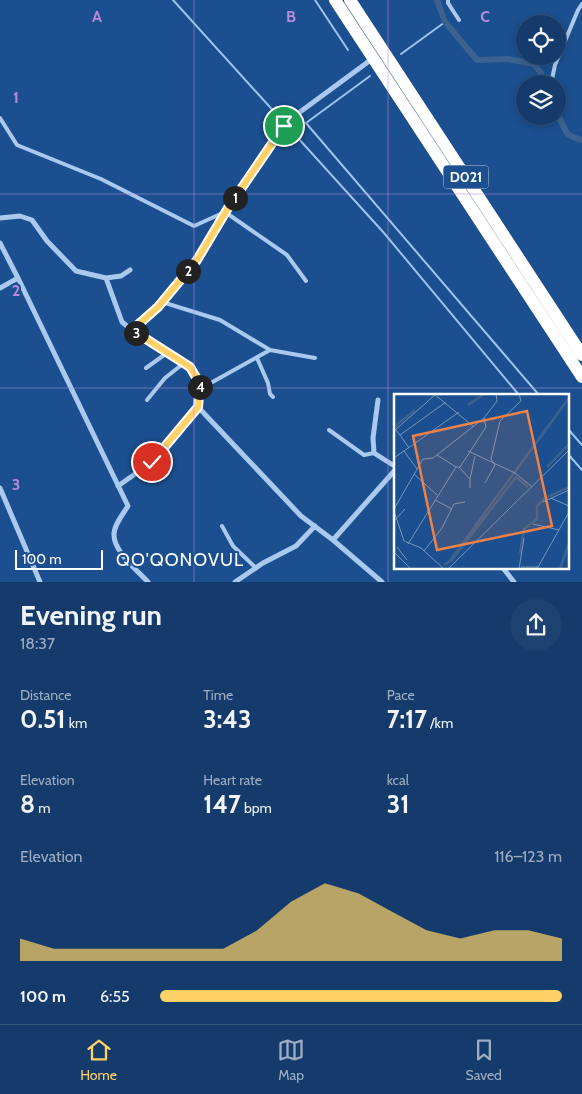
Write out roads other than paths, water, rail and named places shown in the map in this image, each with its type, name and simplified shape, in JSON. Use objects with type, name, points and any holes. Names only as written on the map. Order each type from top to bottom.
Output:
[{"type":"highway","name":"D021","points":[[336,0],[373,58],[516,264],[582,354]]},
{"type":"highway","name":"D021","points":[[350,0],[516,264],[582,377]]},
{"type":"street","points":[[132,330],[162,302],[197,260],[225,212],[284,124],[373,58]]},
{"type":"street","points":[[0,218],[20,216],[32,220],[47,241],[76,271],[106,278],[121,276],[130,270]]},
{"type":"street","points":[[0,244],[128,506],[113,533],[115,541],[123,556],[148,582]]},
{"type":"street","points":[[0,288],[18,278]]},
{"type":"street","points":[[106,278],[122,322],[190,367],[200,384],[198,407],[152,462],[118,486]]},
{"type":"street","points":[[378,400],[373,438],[374,453],[394,467]]},
{"type":"street","points":[[198,407],[301,516],[333,540],[382,582]]},
{"type":"street","points":[[333,540],[394,470]]},
{"type":"street","points":[[0,488],[40,582]]},
{"type":"street","points":[[235,582],[296,546],[315,526]]},
{"type":"street","points":[[504,569],[514,582]]},
{"type":"lane","points":[[448,0],[459,20]]},
{"type":"lane","points":[[553,75],[555,66],[582,4]]},
{"type":"lane","points":[[0,118],[17,145],[101,179],[194,226],[225,212],[287,256],[306,281]]},
{"type":"lane","points":[[162,302],[220,320],[270,350],[314,358]]},
{"type":"lane","points":[[200,389],[270,350]]},
{"type":"lane","points":[[146,368],[167,353]]},
{"type":"lane","points":[[256,358],[268,383],[270,394],[273,397]]},
{"type":"lane","points":[[148,400],[165,378],[184,363]]},
{"type":"lane","points":[[329,430],[364,455],[374,453]]},
{"type":"lane","points":[[222,526],[233,546],[256,568]]},
{"type":"waterway","points":[[173,0],[384,233],[518,394]]},
{"type":"waterway","points":[[315,0],[348,50]]},
{"type":"waterway","points":[[437,0],[445,22],[477,60],[508,59],[534,64],[541,75]]},
{"type":"waterway","points":[[401,54],[445,22]]},
{"type":"waterway","points":[[370,76],[306,123],[538,394]]},
{"type":"waterway","points":[[563,125],[568,134],[582,140]]},
{"type":"waterway","points":[[570,431],[582,445]]},
{"type":"waterway","points":[[570,456],[582,470]]},
{"type":"district","name":"QO'QONOVUL","points":[[180,560]]}]
